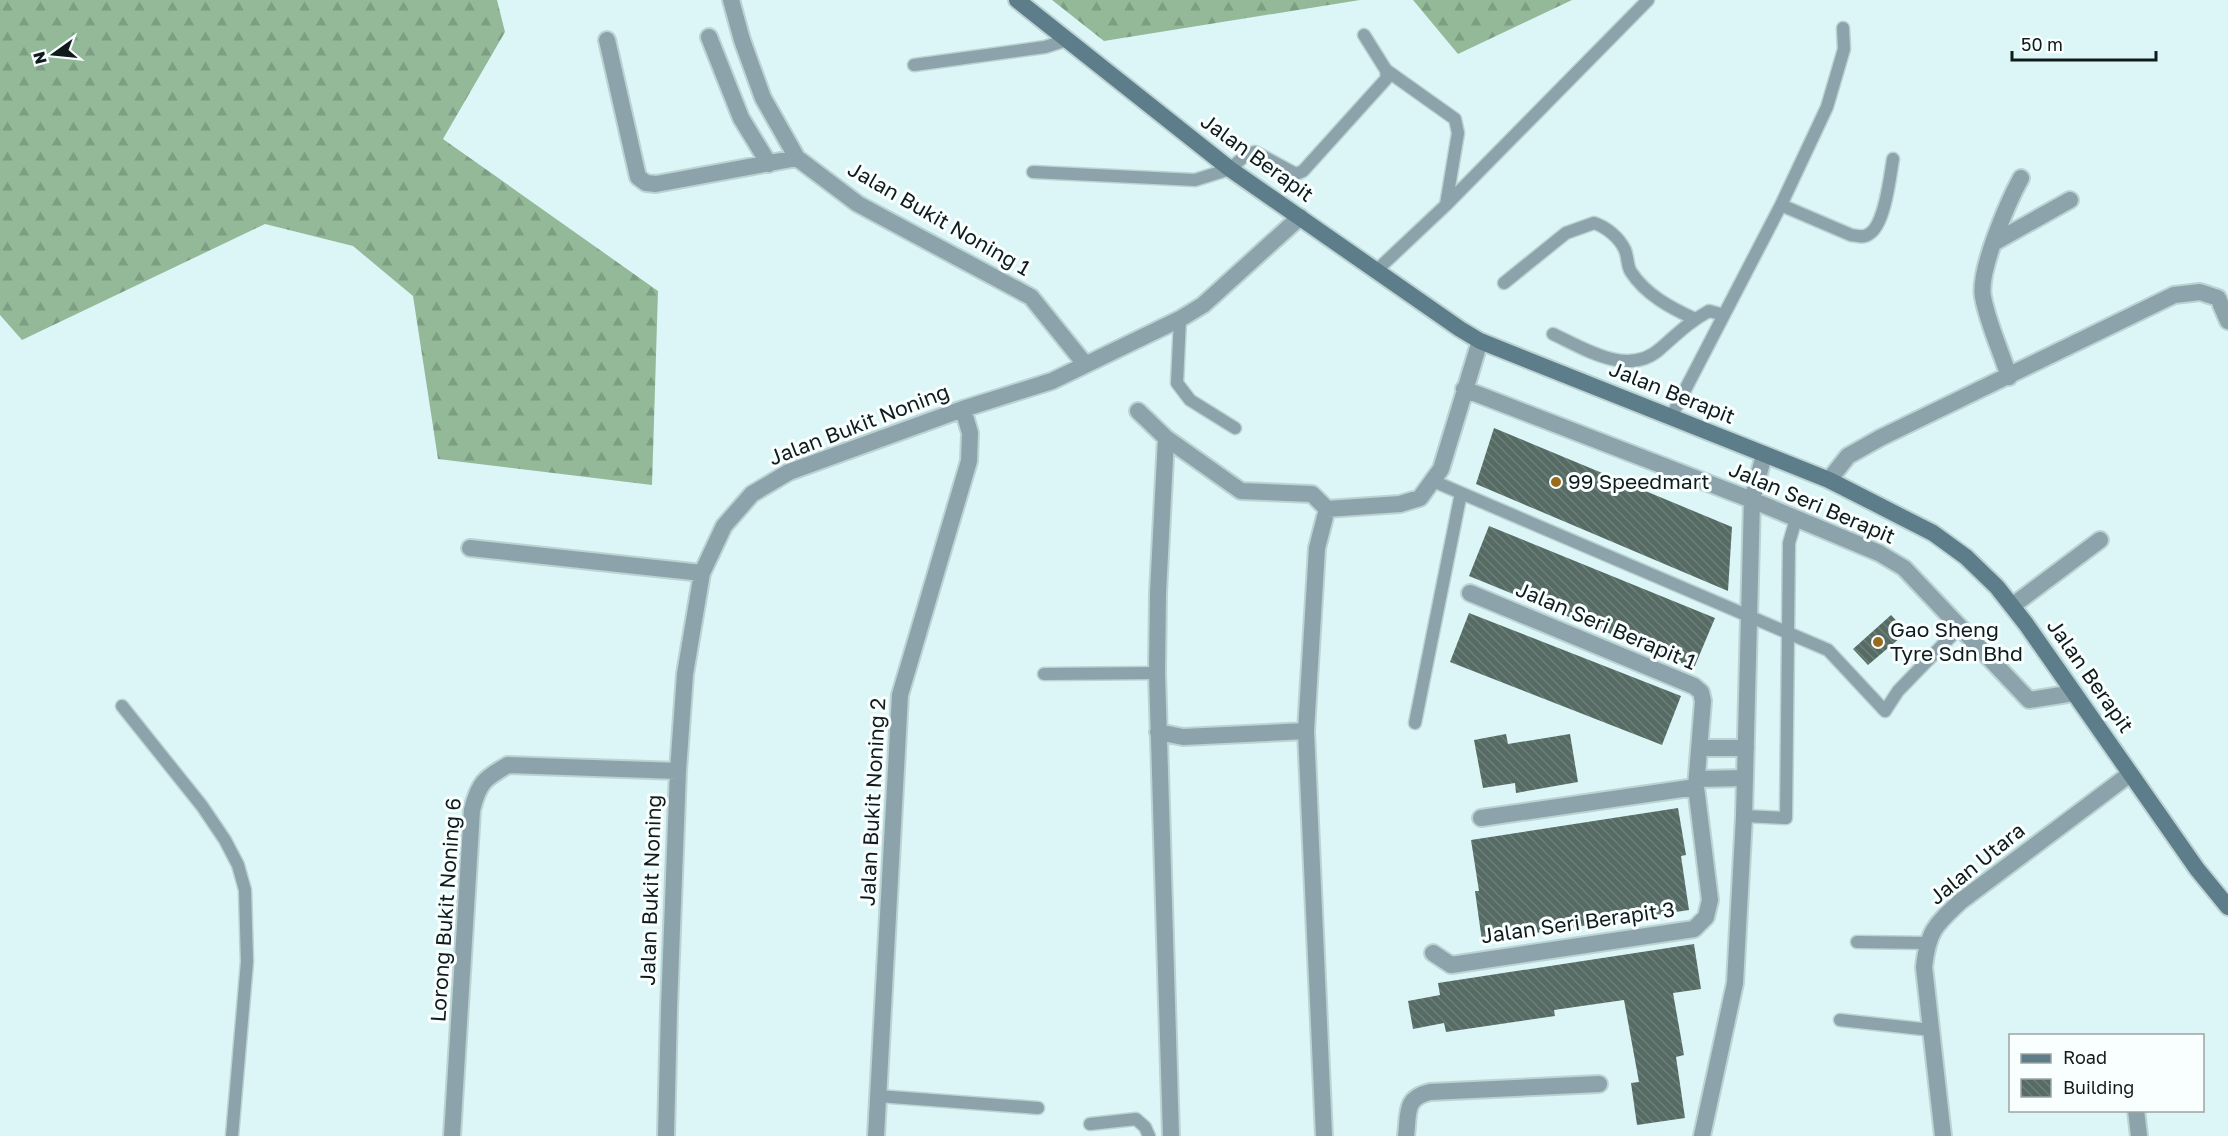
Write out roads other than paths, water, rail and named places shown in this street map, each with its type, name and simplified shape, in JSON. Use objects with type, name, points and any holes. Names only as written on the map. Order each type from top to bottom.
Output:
[{"type":"main road","name":"Jalan Berapit","points":[[1017,0],[1230,169],[1480,341],[1829,480],[1933,533],[1966,558],[2012,606],[2197,869],[2228,907]]},
{"type":"street","points":[[607,40],[638,177],[646,183],[656,184],[797,158],[763,98],[742,40],[731,0]]},
{"type":"street","points":[[709,37],[741,118],[769,164]]},
{"type":"street","name":"Jalan Bukit Noning 1","points":[[797,158],[858,204],[1031,297],[1085,364]]},
{"type":"street","points":[[2009,377],[1983,296],[1983,276],[2011,197],[2021,178]]},
{"type":"street","points":[[1995,243],[2070,200]]},
{"type":"street","name":"Jalan Bukit Noning","points":[[666,1136],[678,771],[685,674],[702,573],[724,526],[752,494],[789,472],[963,409],[1052,381],[1180,320],[1203,305],[1300,217]]},
{"type":"street","points":[[1829,480],[1848,456],[1880,438],[2174,295],[2200,292],[2218,298],[2228,321]]},
{"type":"street","points":[[1138,411],[1166,438],[1241,490],[1311,494],[1327,509],[1400,504],[1420,498],[1441,470],[1480,341]]},
{"type":"street","name":"Jalan Seri Berapit","points":[[1464,389],[1752,500],[1879,553],[1904,568],[2029,700],[2074,693]]},
{"type":"street","name":"Jalan Bukit Noning 2","points":[[876,1136],[900,695],[969,461],[970,433],[963,409]]},
{"type":"street","points":[[1166,438],[1158,593],[1157,673],[1172,1136]]},
{"type":"street","points":[[1702,1136],[1735,983],[1744,816],[1752,500],[1764,455]]},
{"type":"street","points":[[1324,1136],[1306,731],[1317,548],[1327,509]]},
{"type":"street","points":[[2012,606],[2100,540]]},
{"type":"street","points":[[470,548],[702,573]]},
{"type":"street","name":"Jalan Seri Berapit 1","points":[[1470,593],[1694,686],[1701,692],[1703,700],[1696,783]]},
{"type":"street","points":[[1158,732],[1183,737],[1306,731]]},
{"type":"street","points":[[1700,748],[1746,748]]},
{"type":"street","name":"Lorong Bukit Noning 6","points":[[452,1136],[472,810],[478,788],[490,775],[508,765],[678,771]]},
{"type":"street","name":"Jalan Utara","points":[[1942,1136],[1924,966],[1927,943],[1939,921],[1961,901],[2130,774]]},
{"type":"street","points":[[1481,818],[1696,783],[1745,778]]},
{"type":"street","name":"Jalan Seri Berapit 3","points":[[1433,953],[1451,965],[1694,929],[1706,916],[1710,900],[1696,783]]},
{"type":"street","points":[[1406,1136],[1411,1102],[1417,1095],[1430,1092],[1599,1084]]},
{"type":"street","points":[[2136,1112],[2139,1136]]},
{"type":"lane","points":[[1377,270],[1446,205],[1648,0]]},
{"type":"lane","points":[[1671,417],[1782,205],[1827,107],[1844,49],[1843,28]]},
{"type":"lane","points":[[1364,36],[1386,70],[1455,119],[1458,133],[1446,205]]},
{"type":"lane","points":[[914,65],[1045,47],[1067,40]]},
{"type":"lane","points":[[1033,172],[1195,180],[1230,169],[1247,154],[1255,153],[1296,174],[1303,171],[1387,78],[1386,70]]},
{"type":"lane","points":[[1782,205],[1851,235],[1860,237],[1870,234],[1881,219],[1893,159]]},
{"type":"lane","points":[[1504,284],[1566,233],[1594,223],[1605,227],[1617,239],[1625,250],[1629,270],[1641,285],[1670,307],[1695,319]]},
{"type":"lane","points":[[1553,334],[1609,360],[1629,361],[1660,350],[1676,333],[1709,311],[1724,315]]},
{"type":"lane","points":[[1180,320],[1177,383],[1190,400],[1235,428]]},
{"type":"lane","points":[[1433,481],[1828,650],[1885,711],[1898,691],[1960,627]]},
{"type":"lane","points":[[1415,723],[1461,493]]},
{"type":"lane","points":[[1744,816],[1786,818],[1789,543],[1796,519]]},
{"type":"lane","points":[[1044,674],[1157,673]]},
{"type":"lane","points":[[122,706],[202,806],[225,840],[238,865],[245,890],[248,925],[247,962],[232,1136]]},
{"type":"lane","points":[[1857,942],[1927,943]]},
{"type":"lane","points":[[1840,1020],[1931,1030]]},
{"type":"lane","points":[[878,1095],[1038,1108]]},
{"type":"lane","points":[[1090,1124],[1136,1119],[1145,1127],[1149,1136]]},
{"type":"place","name":"99 Speedmart","points":[[1556,482]]},
{"type":"place","name":"Gao Sheng Tyre Sdn Bhd","points":[[1878,642]]}]
